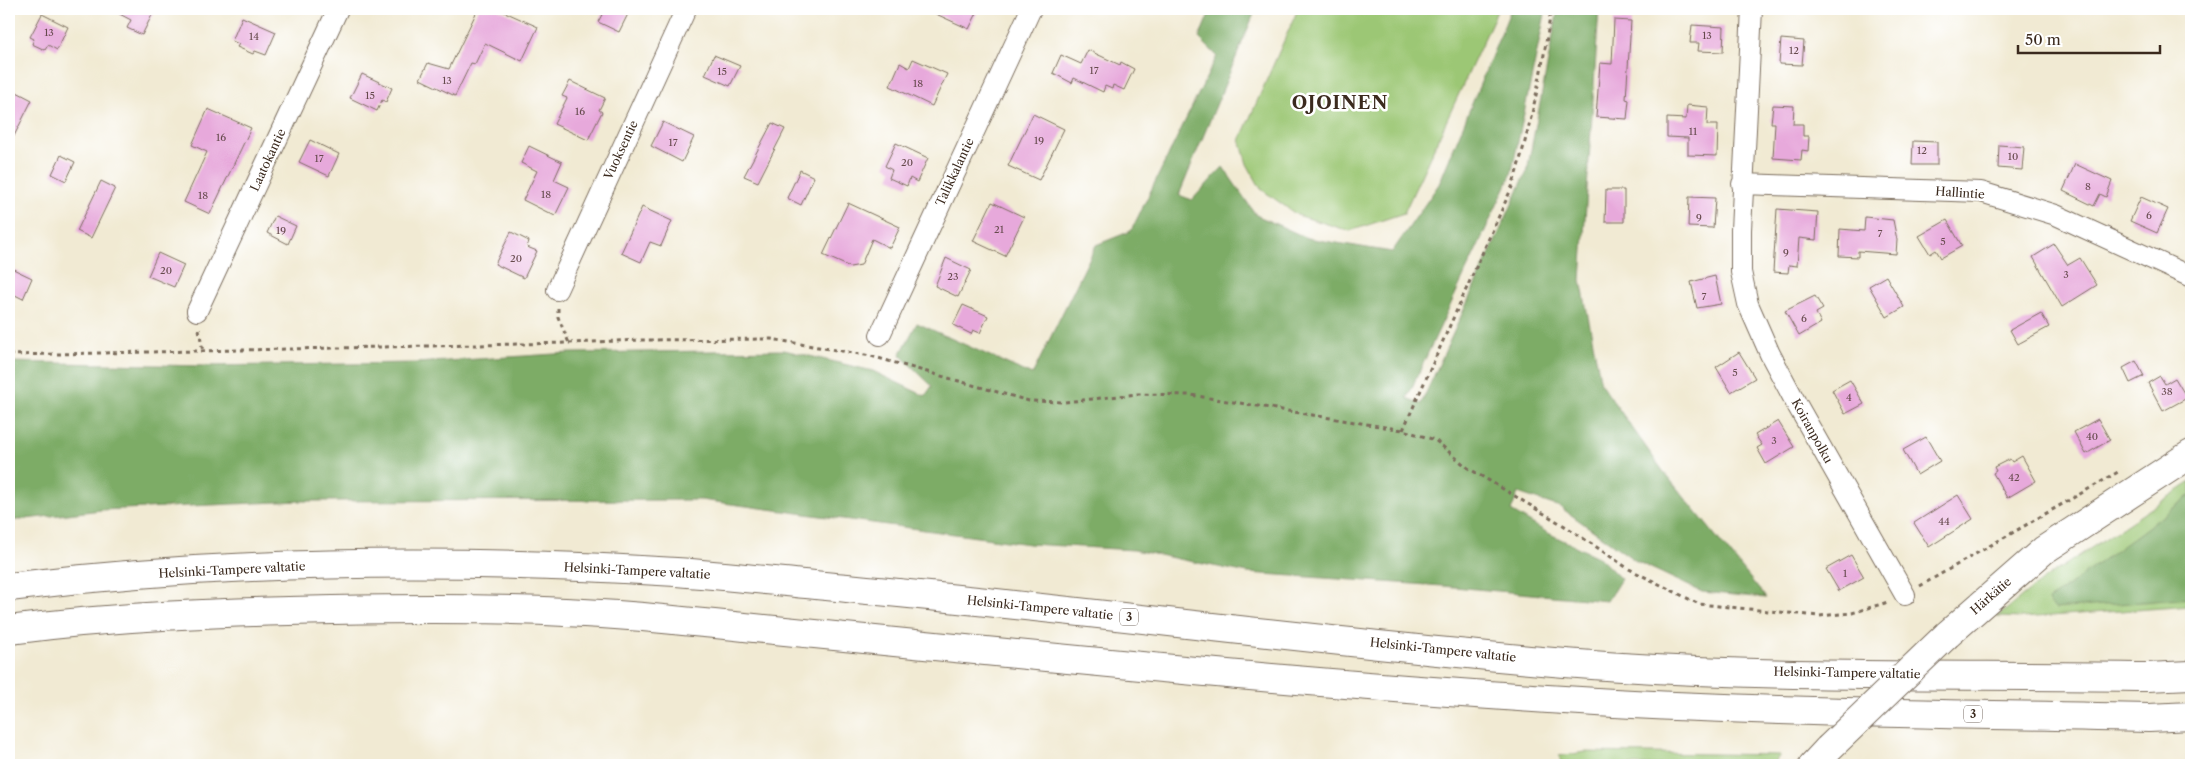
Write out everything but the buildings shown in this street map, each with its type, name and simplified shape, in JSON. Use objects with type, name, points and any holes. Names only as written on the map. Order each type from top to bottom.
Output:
[{"type":"main road","name":"Härkätie","points":[[1820,757],[1947,635],[2044,550],[2191,454]]},
{"type":"main road","name":"Helsinki-Tampere valtatie","points":[[9,587],[67,580],[284,566],[457,564],[599,568],[683,573],[939,597],[1568,663],[1756,672],[2147,676],[2191,674]]},
{"type":"main road","name":"3","points":[[9,630],[186,613],[394,608],[544,610],[643,617],[1343,683],[1629,703],[1754,709],[2149,718],[2191,716]]},
{"type":"street","name":"Laatokantie","points":[[198,311],[338,9]]},
{"type":"street","name":"Vuoksentie","points":[[556,290],[686,9]]},
{"type":"street","name":"Talikkalantie","points":[[880,335],[1031,9]]},
{"type":"street","name":"Koiranpolku","points":[[1752,9],[1742,184],[1741,272],[1748,304],[1770,354],[1796,403],[1905,595]]},
{"type":"street","name":"Hallintie","points":[[1742,184],[1981,192],[2056,215],[2191,277]]},
{"type":"path","points":[[1403,430],[1512,187],[1544,59],[1551,9]]},
{"type":"path","points":[[556,290],[558,317],[569,343]]},
{"type":"path","points":[[9,355],[640,340],[771,339],[871,356],[1029,401],[1065,402],[1137,394],[1191,396],[1403,430],[1435,440],[1468,468],[1568,528],[1629,569],[1699,604],[1819,616],[1852,613],[1905,595],[2122,470]]},
{"type":"green space","points":[[1211,9],[1256,9],[1179,195],[1192,200],[1223,167],[1256,215],[1307,238],[1392,252],[1439,184],[1511,9],[1529,9],[1545,14],[1511,175],[1407,398],[1421,404],[1527,171],[1558,9],[1599,9],[1581,280],[1601,384],[1663,471],[1766,598],[1702,592],[1636,561],[1560,507],[1518,493],[1511,511],[1548,533],[1600,558],[1621,579],[1607,601],[1443,586],[1248,573],[1134,550],[1029,544],[701,500],[300,501],[101,510],[9,521],[9,362],[206,366],[416,363],[570,353],[784,350],[873,371],[925,396],[932,386],[900,355],[917,323],[1032,375],[1096,245],[1131,231],[1217,56],[1199,38]]},
{"type":"green space","points":[[1298,9],[1498,9],[1404,213],[1350,231],[1297,215],[1261,189],[1247,164],[1240,140]]},
{"type":"green space","points":[[2191,482],[2191,606],[2022,618],[1997,617],[2044,579]]},
{"type":"green space","points":[[2191,495],[2191,598],[2055,609],[2048,601]]},
{"type":"green space","points":[[1585,752],[1780,755],[1773,765],[1562,765],[1559,756]]},
{"type":"district","name":"OJOINEN","points":[[1340,103]]}]
